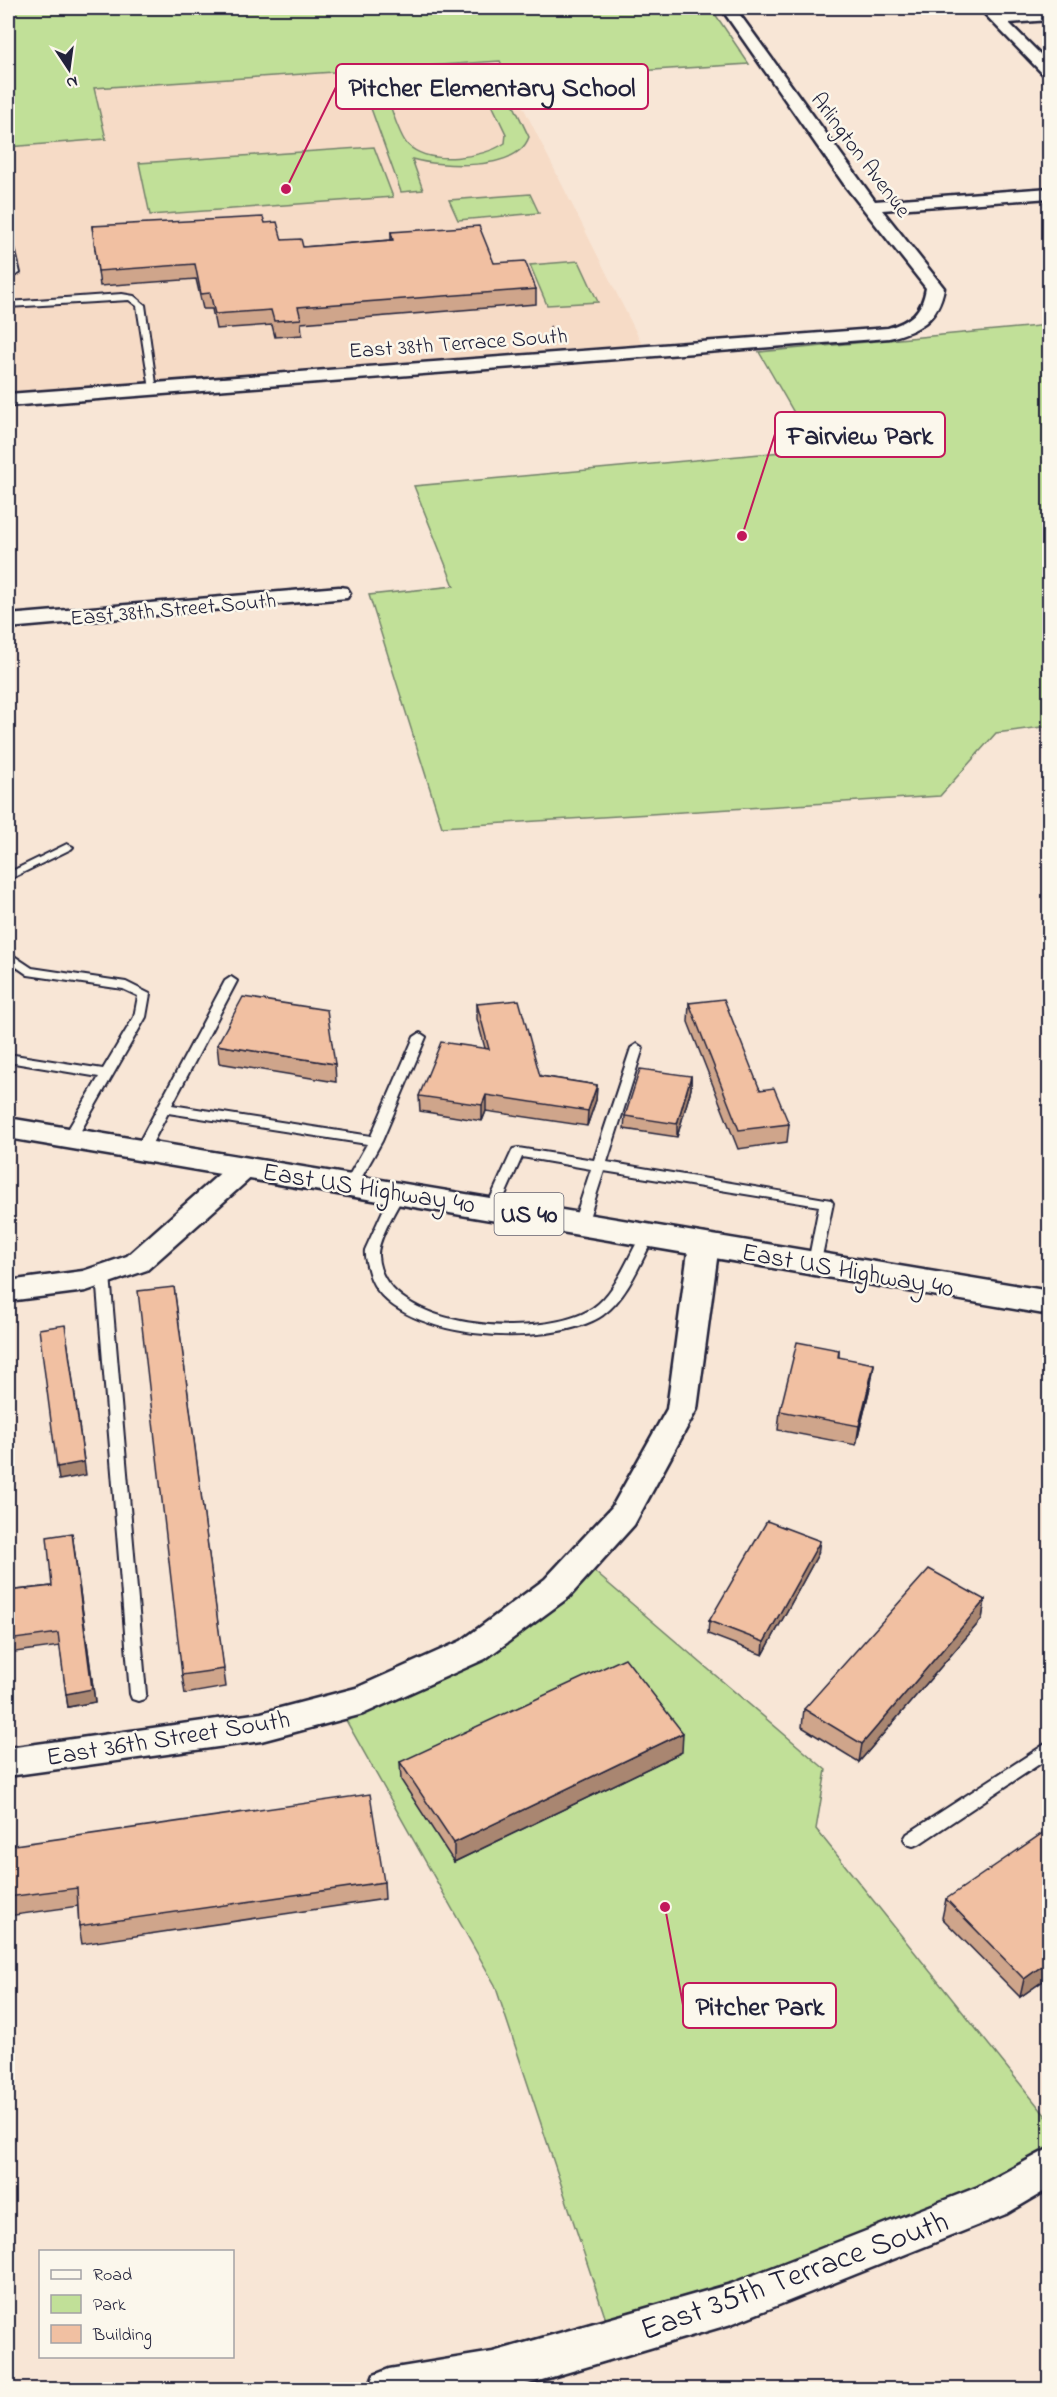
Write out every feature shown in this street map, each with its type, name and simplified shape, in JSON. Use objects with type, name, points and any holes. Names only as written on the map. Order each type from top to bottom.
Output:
[{"type":"main road","name":"East US Highway 40","points":[[8,1128],[493,1208],[1050,1304]]},
{"type":"street","name":"Arlington Avenue","points":[[728,8],[852,183],[935,288],[933,306],[921,320],[911,325]]},
{"type":"street","points":[[986,8],[1050,73]]},
{"type":"street","points":[[999,19],[1050,16]]},
{"type":"street","points":[[871,206],[1050,193]]},
{"type":"street","name":"East 38th Terrace South","points":[[8,400],[889,333],[911,325]]},
{"type":"street","name":"East 38th Street South","points":[[8,622],[339,593]]},
{"type":"street","points":[[8,1291],[86,1281],[137,1263],[245,1167]]},
{"type":"street","name":"East 36th Street South","points":[[8,1762],[261,1727],[363,1700],[473,1650],[557,1588],[623,1516],[682,1409],[704,1244]]},
{"type":"street","name":"East 35th Terrace South","points":[[388,2390],[493,2373],[731,2304],[992,2201],[1050,2166]]},
{"type":"lane","points":[[8,239],[16,273],[8,276]]},
{"type":"lane","points":[[8,305],[122,297],[137,301],[141,305],[154,389]]},
{"type":"lane","points":[[8,877],[67,847]]},
{"type":"lane","points":[[8,956],[28,972],[126,986],[144,994],[140,1017],[70,1138]]},
{"type":"lane","points":[[142,1150],[231,981]]},
{"type":"lane","points":[[350,1185],[375,1141],[420,1037]]},
{"type":"lane","points":[[580,1224],[637,1048]]},
{"type":"lane","points":[[8,1058],[107,1074]]},
{"type":"lane","points":[[163,1108],[375,1141]]},
{"type":"lane","points":[[493,1208],[518,1152],[826,1203],[815,1263]]},
{"type":"lane","points":[[398,1193],[370,1255],[374,1274],[394,1300],[407,1309],[460,1325],[522,1332],[562,1327],[584,1320],[598,1311],[619,1289],[648,1235]]},
{"type":"lane","points":[[103,1275],[138,1694]]},
{"type":"lane","points":[[913,1839],[1050,1748]]},
{"type":"shaded area","points":[[500,61],[642,344],[8,392],[8,147],[106,139],[93,88]]},
{"type":"green space","points":[[8,8],[711,8],[749,64],[509,79],[500,61],[94,88],[106,139],[8,147]]},
{"type":"green space","points":[[446,71],[466,73],[492,80],[508,95],[529,137],[522,148],[510,156],[494,161],[458,165],[412,159],[423,190],[401,192],[359,75],[377,74],[380,81],[404,75]],"holes":[[[434,76],[466,80],[484,88],[506,134],[505,143],[484,153],[443,158],[418,152],[408,145],[398,129],[386,94],[390,89],[401,82],[421,77]]]},
{"type":"green space","points":[[374,147],[393,197],[150,215],[139,163]]},
{"type":"green space","points":[[530,194],[539,213],[458,220],[449,200]]},
{"type":"green space","points":[[579,261],[598,302],[547,305],[530,265]]},
{"type":"green space","points":[[1049,325],[1049,726],[996,733],[940,796],[442,827],[369,595],[454,586],[414,486],[815,449],[759,352]]},
{"type":"green space","points":[[582,1561],[826,1770],[816,1829],[1049,2120],[1049,2166],[612,2338],[495,1985],[338,1706],[473,1650]]},
{"type":"building","points":[[263,217],[265,223],[277,222],[282,240],[301,239],[303,247],[393,240],[391,232],[479,226],[494,263],[525,261],[536,289],[298,307],[301,319],[274,321],[271,310],[215,314],[210,293],[201,294],[195,264],[98,271],[92,226]]},
{"type":"building","points":[[243,997],[327,1010],[335,1064],[217,1045]]},
{"type":"building","points":[[724,999],[760,1090],[774,1088],[789,1124],[739,1130],[689,1003]]},
{"type":"building","points":[[519,1000],[540,1076],[597,1085],[588,1111],[486,1095],[482,1105],[419,1096],[441,1042],[489,1049],[477,1004]]},
{"type":"building","points":[[640,1069],[691,1076],[677,1124],[625,1116]]},
{"type":"building","points":[[174,1287],[224,1669],[182,1675],[138,1291]]},
{"type":"building","points":[[65,1325],[84,1462],[57,1467],[39,1329]]},
{"type":"building","points":[[797,1342],[839,1350],[838,1357],[874,1364],[859,1426],[780,1411]]},
{"type":"building","points":[[767,1521],[820,1541],[764,1642],[709,1621]]},
{"type":"building","points":[[72,1533],[92,1689],[66,1694],[58,1633],[8,1640],[8,1591],[52,1586],[47,1537]]},
{"type":"building","points":[[929,1569],[985,1600],[862,1744],[804,1709]]},
{"type":"building","points":[[625,1658],[683,1733],[454,1843],[400,1762]]},
{"type":"building","points":[[370,1794],[384,1882],[79,1926],[77,1888],[8,1897],[8,1846]]},
{"type":"building","points":[[1050,1828],[1050,1960],[1024,1979],[946,1899]]},
{"type":"place","name":"Pitcher Elementary School","points":[[286,189]]},
{"type":"place","name":"Fairview Park","points":[[742,536]]},
{"type":"place","name":"Pitcher Park","points":[[665,1907]]}]
